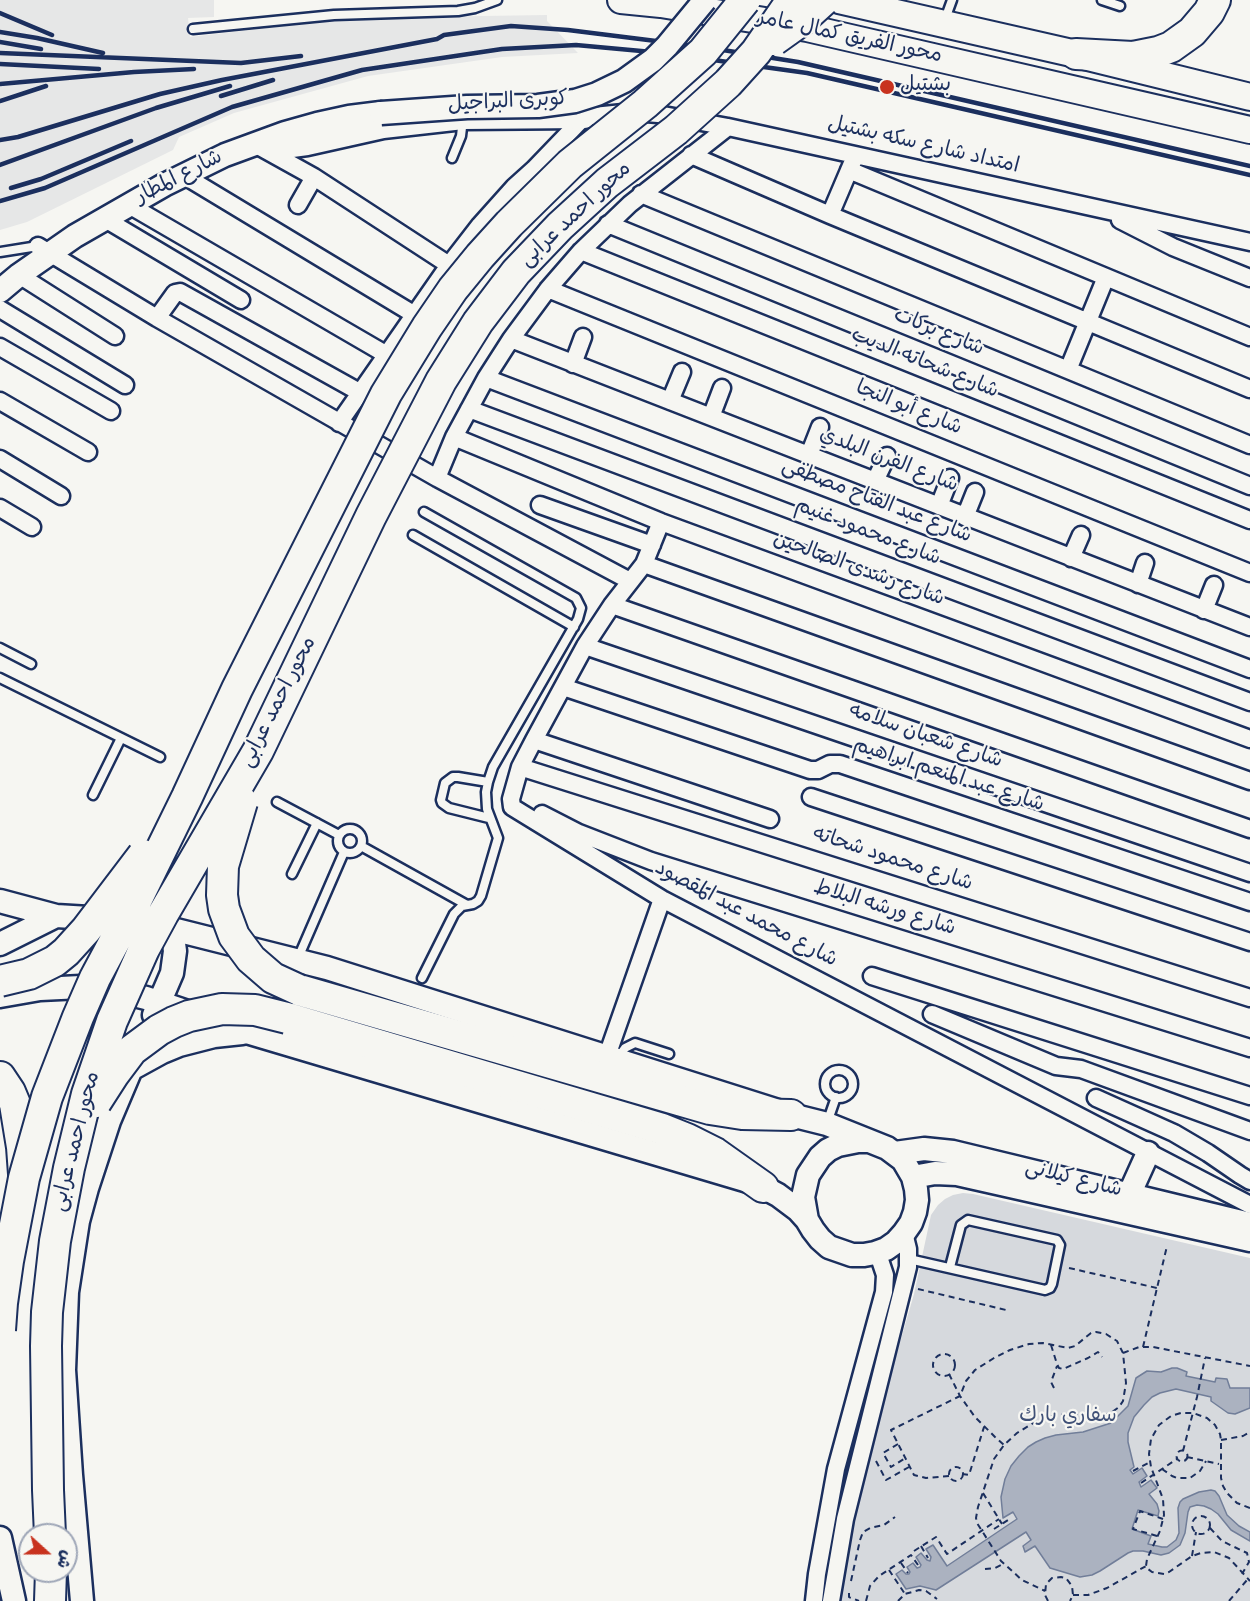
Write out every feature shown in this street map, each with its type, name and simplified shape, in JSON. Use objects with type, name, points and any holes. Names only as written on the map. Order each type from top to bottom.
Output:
[{"type":"highway","name":"محور احمد عرابى","points":[[0,1330],[8,1261],[24,1178],[47,1097],[78,1017],[95,978],[187,797],[237,689],[386,394],[453,289],[509,224],[570,165],[645,104],[703,52],[745,0]]},
{"type":"highway","name":"محور احمد عرابى","points":[[50,1523],[46,1380],[47,1312],[55,1241],[67,1177],[87,1095],[127,984],[163,914],[258,752],[371,516],[441,381],[478,322],[516,272],[560,226],[607,183],[676,130],[728,83],[756,52],[792,0]]},
{"type":"highway","points":[[756,52],[802,20],[824,0]]},
{"type":"highway","points":[[1076,54],[1133,57],[1158,52],[1176,44],[1192,32],[1209,12],[1215,0]]},
{"type":"highway","points":[[258,752],[226,852],[222,895],[229,923],[242,948],[261,969],[273,978],[285,985],[314,995],[710,1108],[742,1114],[792,1115]]},
{"type":"highway","points":[[0,981],[29,974],[42,968],[55,961],[77,942],[187,797]]},
{"type":"highway","points":[[78,1132],[114,1074],[132,1050],[145,1039],[189,1016],[222,1009],[255,1010],[662,1129],[715,1153],[763,1187]]},
{"type":"highway","points":[[0,1077],[10,1092],[16,1110],[24,1178]]},
{"type":"highway","points":[[50,1601],[51,1583]]},
{"type":"main road","name":"محور الفريق كمال عامر","points":[[621,0],[661,4],[807,28],[1250,130]]},
{"type":"main road","points":[[807,28],[818,0]]},
{"type":"main road","name":"محور الفريق كمال عامر","points":[[839,0],[869,7],[948,12],[1076,54],[1250,97]]},
{"type":"main road","points":[[861,40],[853,22],[856,14],[869,7]]},
{"type":"street","name":"كوبرى البراجيل","points":[[380,106],[424,95],[537,92],[590,80],[619,67],[647,47],[689,0]]},
{"type":"street","name":"كوبرى البراجيل","points":[[380,106],[537,106],[575,101],[597,94],[624,81],[653,60],[668,46],[705,0]]},
{"type":"street","name":"شارع المطار","points":[[44,250],[105,219],[126,200],[225,155],[254,143],[316,124],[349,117],[380,106]]},
{"type":"street","name":"شارع المطار","points":[[0,291],[9,275],[44,250],[126,200],[177,165],[252,129],[316,111],[380,106]]},
{"type":"street","name":"امتداد شارع سكه بشتيل","points":[[584,117],[633,112],[658,114],[728,127],[852,163],[1102,210],[1250,242]]},
{"type":"street","points":[[254,143],[300,145],[383,127],[463,118],[584,117]]},
{"type":"street","points":[[339,423],[449,265],[480,225],[584,117]]},
{"type":"street","points":[[437,478],[454,437],[486,378],[548,289],[581,251],[641,194],[728,127]]},
{"type":"street","points":[[254,143],[314,177],[449,265]]},
{"type":"street","points":[[691,155],[1250,389]]},
{"type":"street","points":[[830,215],[852,163],[1106,277],[1250,337]]},
{"type":"street","points":[[183,175],[415,315]]},
{"type":"street","points":[[298,205],[314,177]]},
{"type":"street","points":[[641,194],[1250,445]]},
{"type":"street","points":[[126,200],[387,355]]},
{"type":"street","points":[[1102,210],[1173,247],[1250,278]]},
{"type":"street","points":[[105,219],[241,300]]},
{"type":"street","name":"شارع بركات","points":[[608,224],[1250,486]]},
{"type":"street","points":[[44,250],[339,423],[630,581]]},
{"type":"street","name":"شارع شحاته الديب","points":[[581,251],[1250,520]]},
{"type":"street","points":[[9,275],[115,336]]},
{"type":"street","points":[[1068,370],[1106,277]]},
{"type":"street","name":"شارع أبو النجا","points":[[548,289],[1250,573]]},
{"type":"street","points":[[157,318],[175,293],[180,292],[361,393]]},
{"type":"street","points":[[0,309],[125,385]]},
{"type":"street","points":[[573,364],[583,337]]},
{"type":"street","name":"شارع الفرن البلدي","points":[[511,339],[1250,627]]},
{"type":"street","points":[[2,352],[111,411]]},
{"type":"street","points":[[670,401],[682,372]]},
{"type":"street","name":"شارع عبد الفتاح مصطفى","points":[[486,378],[1250,669]]},
{"type":"street","points":[[711,417],[722,388]]},
{"type":"street","points":[[0,401],[88,452]]},
{"type":"street","name":"شارع محمود غنيم","points":[[469,409],[1250,702]]},
{"type":"street","points":[[809,456],[820,428]]},
{"type":"street","name":"شارع رشدى الصالحين","points":[[454,437],[661,522],[1250,739]]},
{"type":"street","points":[[876,482],[887,456]]},
{"type":"street","points":[[0,459],[61,496]]},
{"type":"street","points":[[939,506],[950,478]]},
{"type":"street","points":[[965,517],[975,492]]},
{"type":"street","points":[[540,505],[652,545]]},
{"type":"street","points":[[0,508],[32,527]]},
{"type":"street","points":[[511,799],[520,768],[534,740],[585,646],[612,605],[644,564],[661,522]]},
{"type":"street","points":[[1071,558],[1081,535]]},
{"type":"street","points":[[1138,584],[1145,563]]},
{"type":"street","points":[[644,564],[1250,781]]},
{"type":"street","points":[[1204,609],[1214,585]]},
{"type":"street","points":[[612,605],[1250,829]]},
{"type":"street","name":"شارع شعبان سلامه","points":[[585,646],[1250,873]]},
{"type":"street","name":"شارع عبد المنعم ابراهيم","points":[[563,687],[810,770],[818,770],[830,764],[840,764],[1250,902]]},
{"type":"street","points":[[534,740],[770,819]]},
{"type":"street","name":"شارع محمود شحاته","points":[[520,768],[1250,998]]},
{"type":"street","points":[[811,796],[1250,942]]},
{"type":"street","name":"شارع محمد عبد المقصود","points":[[511,799],[514,809],[662,899],[1250,1205]]},
{"type":"street","name":"شارع ورشه البلاط","points":[[511,799],[579,833],[651,861],[1250,1048]]},
{"type":"street","points":[[612,1058],[662,899]]},
{"type":"street","points":[[0,901],[56,916],[103,919],[172,929],[338,971],[792,1115],[827,1124],[896,1153],[913,1177],[917,1200],[915,1212],[904,1233],[886,1249],[864,1255],[852,1255],[830,1247],[820,1239],[807,1220],[788,1202],[763,1187],[250,1033],[159,1003],[122,992],[81,987],[40,989],[0,996]]},
{"type":"street","points":[[0,944],[56,916]]},
{"type":"street","points":[[82,1601],[64,1370],[67,1292],[78,1221],[87,1188],[109,1121],[168,983],[174,962],[172,929]]},
{"type":"street","points":[[872,976],[1250,1096]]},
{"type":"street","points":[[932,1014],[1056,1066],[1081,1069],[1250,1131]]},
{"type":"street","points":[[130,1069],[179,1045],[214,1036],[250,1033]]},
{"type":"street","points":[[1096,1098],[1173,1133],[1250,1180]]},
{"type":"street","points":[[807,1220],[803,1197],[808,1175],[813,1166],[828,1150],[838,1145],[858,1141],[868,1142]]},
{"type":"street","name":"شارع كيلانى","points":[[896,1153],[924,1149],[953,1152],[1250,1224]]},
{"type":"street","points":[[1129,1195],[1148,1153]]},
{"type":"street","name":"شارع كيلانى","points":[[913,1177],[935,1173],[957,1174],[1250,1240]]},
{"type":"street","points":[[831,1601],[845,1519],[904,1285],[909,1258],[904,1233]]},
{"type":"street","points":[[814,1601],[836,1469],[884,1292],[885,1275],[875,1253]]},
{"type":"street","points":[[836,1469],[856,1473]]},
{"type":"street","points":[[0,1538],[14,1601]]},
{"type":"street","points":[[54,1583],[59,1601]]},
{"type":"lane","points":[[193,29],[334,15],[458,11],[497,0]]},
{"type":"lane","points":[[1102,0],[1120,6]]},
{"type":"lane","points":[[452,158],[461,136],[463,118]]},
{"type":"lane","points":[[0,252],[44,250]]},
{"type":"lane","points":[[422,978],[454,914],[462,906],[478,901],[481,896],[498,838],[487,809],[486,792],[493,767],[580,614],[576,598],[424,512]]},
{"type":"lane","points":[[413,535],[574,627]]},
{"type":"lane","points":[[0,648],[31,664]]},
{"type":"lane","points":[[0,678],[160,757]]},
{"type":"lane","points":[[93,795],[121,738]]},
{"type":"lane","points":[[488,782],[453,777],[446,783],[441,800],[449,808],[489,818]]},
{"type":"lane","points":[[277,802],[339,835]]},
{"type":"lane","points":[[292,874],[317,823]]},
{"type":"lane","points":[[346,829],[355,829],[361,836],[361,846],[354,852],[344,852],[338,845],[339,835],[346,829]]},
{"type":"lane","points":[[361,846],[467,905]]},
{"type":"lane","points":[[297,960],[344,852]]},
{"type":"lane","points":[[612,1058],[635,1043],[669,1054]]},
{"type":"lane","points":[[827,1124],[836,1097]]},
{"type":"lane","points":[[909,1258],[1048,1290],[1052,1284],[1060,1245],[1057,1240],[968,1220],[961,1225],[950,1267]]},
{"type":"path","points":[[1143,1347],[1167,1246]]},
{"type":"path","points":[[1069,1268],[1157,1288]]},
{"type":"path","points":[[904,1285],[1006,1310]]},
{"type":"path","points":[[962,1474],[957,1481],[949,1476],[926,1478],[912,1473],[891,1430],[960,1396],[970,1375],[999,1354],[1029,1344],[1043,1343],[1068,1348],[1075,1346],[1090,1333],[1096,1332],[1117,1341],[1123,1353],[1126,1392],[1119,1407],[1102,1416],[1065,1414],[1045,1418],[1017,1433],[1004,1444],[994,1459],[978,1507],[976,1518],[981,1531],[1002,1563],[1022,1580],[1045,1591]]},
{"type":"path","points":[[1051,1345],[1058,1366],[1051,1382],[1053,1388]]},
{"type":"path","points":[[1123,1353],[1143,1347],[1159,1348],[1250,1366]]},
{"type":"path","points":[[1058,1366],[1066,1369],[1098,1352],[1102,1357]]},
{"type":"path","points":[[948,1354],[954,1360],[955,1368],[950,1374],[941,1375],[935,1370],[934,1361],[939,1355],[948,1354]]},
{"type":"path","points":[[1183,1451],[1206,1357]]},
{"type":"path","points":[[950,1374],[960,1396],[984,1427],[1004,1444]]},
{"type":"path","points":[[1229,1601],[1249,1580],[1229,1558],[1222,1554],[1214,1552],[1192,1556],[1164,1574],[1152,1572],[1146,1566],[1163,1519],[1163,1499],[1150,1462],[1151,1439],[1159,1425],[1176,1414],[1193,1413],[1208,1418],[1220,1434],[1221,1478],[1225,1489],[1237,1503],[1250,1509]]},
{"type":"path","points":[[962,1474],[969,1475],[984,1427]]},
{"type":"path","points":[[1221,1440],[1243,1436],[1250,1432]]},
{"type":"path","points":[[898,1444],[883,1453],[891,1467],[905,1459]]},
{"type":"path","points":[[1183,1451],[1187,1457]]},
{"type":"path","points":[[1141,1483],[1177,1459],[1177,1454],[1183,1451]]},
{"type":"path","points":[[1187,1457],[1220,1464]]},
{"type":"path","points":[[1177,1459],[1182,1462],[1187,1457]]},
{"type":"path","points":[[875,1460],[886,1480],[909,1467]]},
{"type":"path","points":[[1162,1469],[1172,1476],[1190,1478],[1200,1471],[1206,1461]]},
{"type":"path","points":[[1133,1471],[1150,1462]]},
{"type":"path","points":[[949,1476],[951,1470],[956,1467],[962,1471],[962,1474]]},
{"type":"path","points":[[983,1493],[1002,1524]]},
{"type":"path","points":[[1157,1538],[1133,1529],[1140,1511],[1163,1519]]},
{"type":"path","points":[[1210,1528],[1204,1534],[1196,1532],[1192,1527],[1192,1521],[1200,1515],[1206,1516],[1210,1521],[1210,1528],[1221,1541],[1247,1553],[1249,1562],[1242,1574]]},
{"type":"path","points":[[851,1582],[863,1532],[884,1525],[895,1517]]},
{"type":"path","points":[[994,1529],[1011,1518]]},
{"type":"path","points":[[914,1551],[936,1537],[947,1554],[999,1520]]},
{"type":"path","points":[[1192,1556],[1196,1532]]},
{"type":"path","points":[[921,1546],[928,1558]]},
{"type":"path","points":[[866,1601],[867,1592],[873,1581],[911,1556],[918,1565]]},
{"type":"path","points":[[901,1563],[908,1573]]},
{"type":"path","points":[[985,1569],[994,1568],[1002,1563]]},
{"type":"path","points":[[1073,1595],[1088,1595],[1107,1588],[1146,1566]]},
{"type":"path","points":[[889,1570],[905,1594]]},
{"type":"path","points":[[1048,1601],[1045,1595],[1046,1584],[1052,1578],[1061,1577],[1066,1578],[1072,1586],[1073,1595],[1070,1601]]},
{"type":"path","points":[[898,1601],[911,1591],[926,1591],[937,1599]]},
{"type":"path","points":[[849,1593],[849,1598],[859,1601]]},
{"type":"shaded area","points":[[0,0],[214,0],[214,17],[188,18],[190,37],[354,18],[547,15],[547,21],[578,53],[502,57],[368,76],[234,113],[179,137],[173,150],[27,222],[0,230]]},
{"type":"shaded area","points":[[1172,1368],[1187,1372],[1186,1376],[1215,1382],[1216,1378],[1227,1379],[1230,1388],[1250,1388],[1250,1408],[1235,1414],[1228,1413],[1211,1401],[1211,1397],[1176,1389],[1152,1397],[1144,1405],[1134,1417],[1128,1433],[1134,1467],[1130,1470],[1133,1474],[1142,1468],[1147,1476],[1139,1482],[1141,1487],[1151,1480],[1157,1488],[1149,1494],[1157,1504],[1159,1511],[1158,1516],[1138,1510],[1132,1529],[1151,1536],[1148,1544],[1167,1547],[1176,1540],[1179,1533],[1178,1508],[1180,1502],[1199,1492],[1211,1490],[1219,1496],[1227,1515],[1250,1532],[1250,1541],[1231,1530],[1211,1509],[1197,1505],[1190,1507],[1180,1545],[1169,1553],[1161,1555],[1133,1551],[1092,1575],[1080,1577],[1050,1568],[1035,1546],[1025,1552],[1023,1546],[1031,1540],[1026,1532],[936,1590],[920,1586],[906,1589],[896,1574],[902,1570],[909,1574],[907,1567],[913,1563],[917,1568],[920,1567],[916,1557],[921,1553],[930,1561],[931,1557],[926,1549],[933,1545],[947,1566],[1017,1519],[1013,1512],[1003,1518],[1001,1497],[1011,1466],[1028,1447],[1045,1438],[1083,1432],[1111,1423],[1128,1406],[1136,1378],[1147,1371],[1161,1372]]},
{"type":"green space","name":"سفاري بارك","points":[[963,1193],[1250,1258],[1250,1601],[837,1601],[842,1564],[876,1425],[914,1294],[931,1215],[945,1199]]},
{"type":"railway","points":[[0,13],[52,35]]},
{"type":"railway","points":[[0,140],[18,137],[160,94],[222,80],[437,39],[444,35],[511,26],[568,30],[704,47],[798,62],[1250,166]]},
{"type":"railway","points":[[0,32],[103,53]]},
{"type":"railway","points":[[0,42],[41,49]]},
{"type":"railway","points":[[0,201],[45,188],[232,107],[362,70],[502,49],[576,45],[663,53],[807,73],[1250,175]]},
{"type":"railway","points":[[0,53],[241,63],[301,56]]},
{"type":"railway","points":[[0,64],[99,69]]},
{"type":"railway","points":[[0,84],[194,69]]},
{"type":"railway","points":[[221,96],[273,80]]},
{"type":"railway","points":[[0,101],[46,86]]},
{"type":"railway","points":[[0,165],[156,108],[230,86]]},
{"type":"railway","points":[[11,188],[41,179],[131,141]]},
{"type":"place","name":"بشتيل","points":[[887,87]]}]
